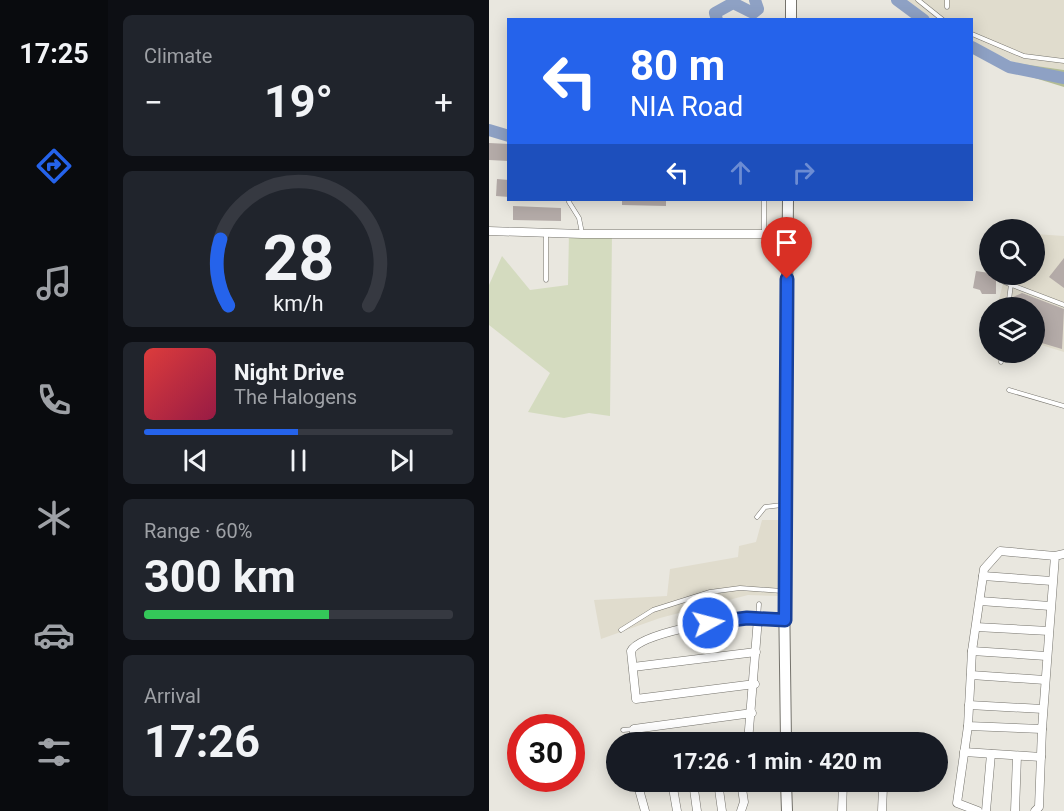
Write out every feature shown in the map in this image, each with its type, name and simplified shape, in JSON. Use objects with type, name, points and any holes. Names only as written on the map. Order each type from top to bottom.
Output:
[{"type":"street","points":[[791,0],[791,18]]},
{"type":"street","points":[[786,732],[784,591],[788,201]]},
{"type":"street","points":[[489,231],[582,234],[788,234]]},
{"type":"street","points":[[978,811],[957,803],[968,726],[972,651],[984,569],[1000,551],[1055,556],[1064,554]]},
{"type":"street","points":[[1035,811],[1039,807],[1046,656],[1055,556]]},
{"type":"street","points":[[983,576],[1052,581]]},
{"type":"street","points":[[979,601],[1050,606]]},
{"type":"street","points":[[755,684],[636,699],[632,648],[667,632],[708,623],[758,618],[785,620]]},
{"type":"street","points":[[750,732],[758,618]]},
{"type":"street","points":[[976,627],[1049,631]]},
{"type":"street","points":[[972,651],[1046,656]]},
{"type":"street","points":[[633,667],[756,652]]},
{"type":"street","points":[[971,675],[1045,680]]},
{"type":"street","points":[[969,705],[1043,709]]},
{"type":"street","points":[[634,729],[752,713]]},
{"type":"street","points":[[968,726],[1042,729]]},
{"type":"street","points":[[964,752],[1041,757]]},
{"type":"street","points":[[986,811],[991,754]]},
{"type":"street","points":[[1015,811],[1017,756]]},
{"type":"street","points":[[640,792],[645,811]]},
{"type":"street","points":[[674,792],[677,811]]},
{"type":"street","points":[[694,792],[697,811]]},
{"type":"street","points":[[719,792],[722,811]]},
{"type":"street","points":[[741,811],[744,802],[742,792]]},
{"type":"street","points":[[786,792],[787,811]]},
{"type":"street","points":[[842,811],[843,792]]},
{"type":"street","points":[[883,792],[884,811]]},
{"type":"lane","points":[[918,0],[940,18]]},
{"type":"lane","points":[[947,0],[947,7]]},
{"type":"lane","points":[[973,34],[1024,56],[1064,61]]},
{"type":"lane","points":[[764,201],[764,234]]},
{"type":"lane","points":[[569,202],[579,218],[582,234]]},
{"type":"lane","points":[[546,232],[546,280]]},
{"type":"lane","points":[[1014,285],[1064,305]]},
{"type":"lane","points":[[1009,390],[1064,406]]},
{"type":"lane","points":[[757,517],[765,507],[786,504]]},
{"type":"lane","points":[[621,630],[653,610],[710,592],[740,588],[784,591]]},
{"type":"lane","points":[[758,618],[759,604]]},
{"type":"lane","points":[[623,730],[634,729]]},
{"type":"shaded area","points":[[907,0],[1064,0],[1064,70],[1016,63],[973,42],[973,18],[931,18]]},
{"type":"shaded area","points":[[1045,235],[1064,236],[1064,352],[1045,346],[1045,297],[1000,297],[1003,285],[1045,285]]},
{"type":"shaded area","points":[[762,520],[779,520],[780,596],[748,595],[660,618],[601,639],[594,600],[667,596],[670,569],[738,557],[739,546],[756,542]]},
{"type":"green space","points":[[1016,63],[1064,70],[1064,87],[1012,71]]},
{"type":"green space","points":[[569,232],[612,233],[610,416],[589,413],[564,418],[528,412],[550,373],[489,325],[489,285],[502,256],[530,290],[568,285]]},
{"type":"building","points":[[489,143],[507,144],[507,161],[489,160]]},
{"type":"building","points":[[497,179],[507,180],[507,197],[496,196]]},
{"type":"building","points":[[622,201],[666,201],[666,206],[622,205]]},
{"type":"building","points":[[513,206],[561,208],[561,221],[513,220]]},
{"type":"building","points":[[1064,258],[1064,288],[1049,277]]},
{"type":"building","points":[[976,271],[979,271],[979,285],[996,285],[996,294],[982,294],[980,290],[973,288]]},
{"type":"building","points":[[1022,293],[1032,297],[1013,297]]},
{"type":"building","points":[[1045,302],[1064,309],[1062,349],[1045,344]]},
{"type":"waterway","points":[[716,18],[715,13],[733,3],[753,13],[758,9],[755,0]]},
{"type":"waterway","points":[[897,0],[921,18]]},
{"type":"waterway","points":[[973,48],[1009,67],[1064,78]]},
{"type":"waterway","points":[[489,130],[507,135]]},
{"type":"route","points":[[708,623],[747,618],[785,620],[787,279]]}]
